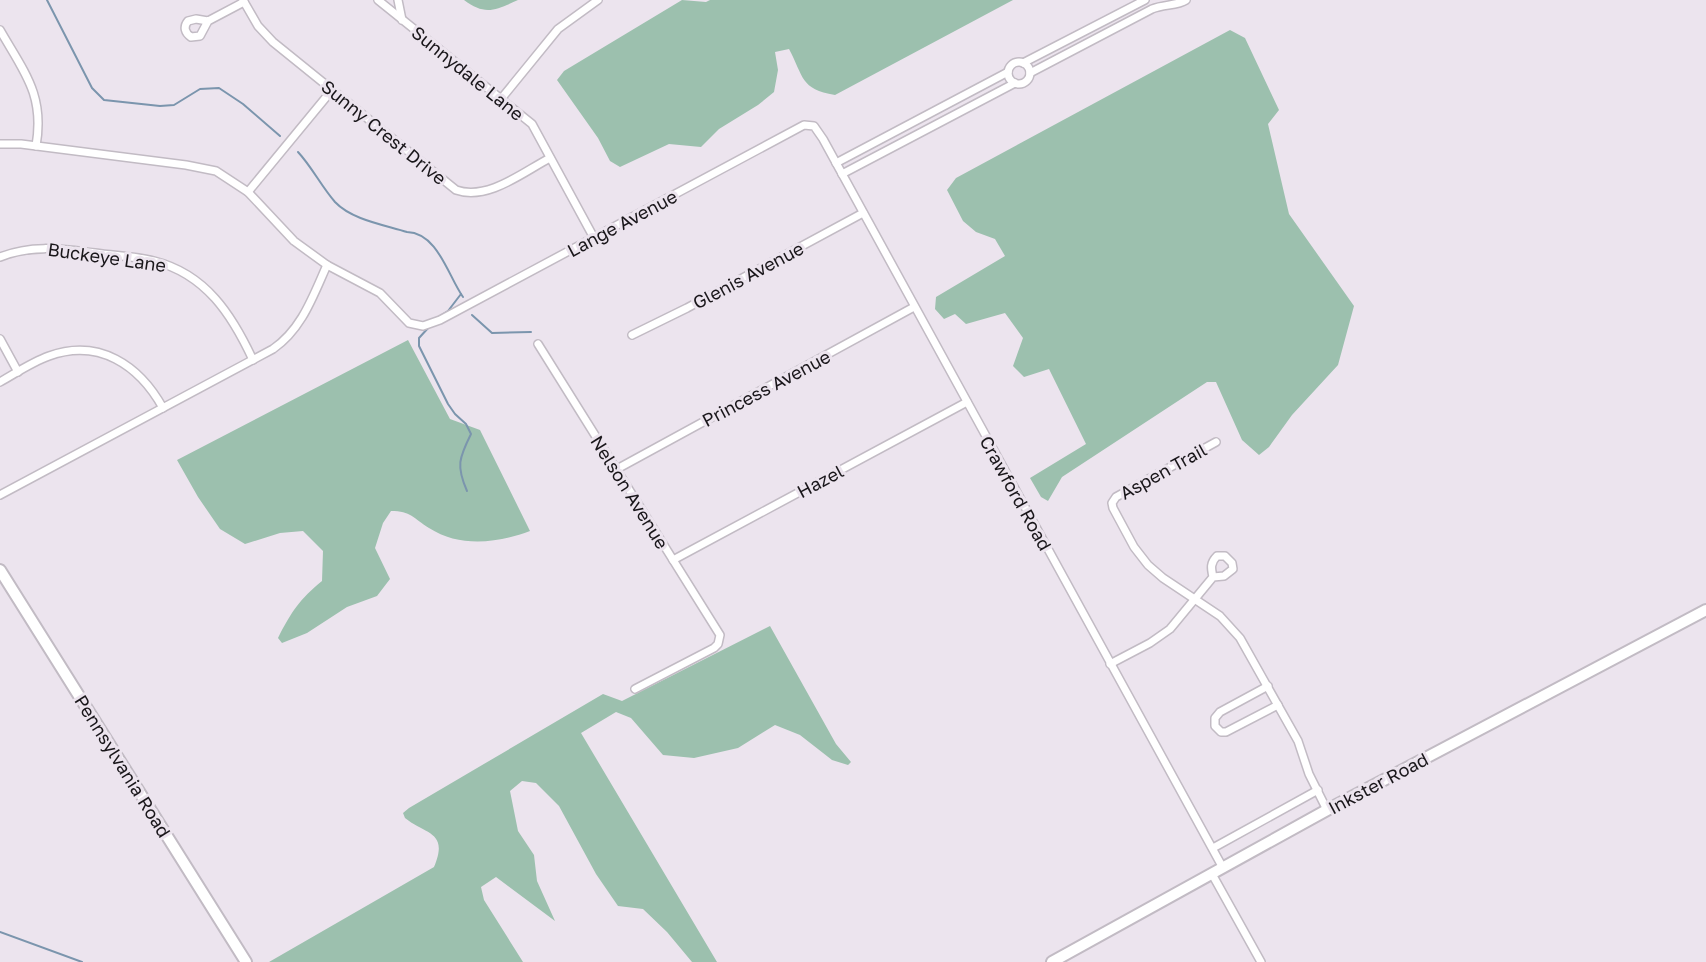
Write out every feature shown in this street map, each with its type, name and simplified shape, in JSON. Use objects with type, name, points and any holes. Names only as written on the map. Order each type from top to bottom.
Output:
[{"type":"street","name":"Sunnydale Lane","points":[[378,0],[532,124],[593,238]]},
{"type":"street","name":"Sunnydale Lane","points":[[398,0],[402,20]]},
{"type":"street","points":[[501,99],[558,29],[598,0]]},
{"type":"street","points":[[836,163],[1008,72],[1014,63],[1023,63],[1146,0],[1152,9]]},
{"type":"street","points":[[842,174],[1015,83],[1027,80],[1030,73],[1152,9],[1186,0]]},
{"type":"street","points":[[208,21],[244,1]]},
{"type":"street","name":"Sunny Crest Drive","points":[[244,1],[263,32],[452,187],[476,193],[491,189],[550,158]]},
{"type":"street","points":[[0,30],[33,89],[40,121],[36,146]]},
{"type":"street","points":[[1088,30],[1094,40]]},
{"type":"street","points":[[1023,63],[1030,73]]},
{"type":"street","points":[[1008,72],[1015,83]]},
{"type":"street","points":[[248,192],[332,90]]},
{"type":"street","points":[[925,116],[931,126]]},
{"type":"street","name":"Crawford Road","points":[[804,125],[811,125],[818,130],[1223,868]]},
{"type":"street","name":"Lange Avenue","points":[[327,265],[380,293],[409,323],[423,326],[440,320],[804,125]]},
{"type":"street","points":[[0,144],[36,146],[216,171],[248,192],[294,241],[327,265],[302,317],[285,339],[253,360],[0,495]]},
{"type":"street","name":"Glenis Avenue","points":[[632,335],[687,309],[863,213]]},
{"type":"street","name":"Buckeye Lane","points":[[0,257],[25,249],[50,247],[151,260],[170,265],[199,282],[221,303],[253,360]]},
{"type":"street","name":"Princess Avenue","points":[[617,469],[914,307]]},
{"type":"street","points":[[0,340],[18,372]]},
{"type":"street","name":"Nelson Avenue","points":[[538,344],[717,629],[720,640],[714,648],[635,690]]},
{"type":"street","points":[[0,382],[43,358],[85,351],[98,352],[120,361],[140,375],[163,408]]},
{"type":"street","name":"Hazel","points":[[673,560],[967,402]]},
{"type":"street","name":"Aspen Trail","points":[[1195,600],[1163,578],[1141,558],[1115,514],[1112,503],[1126,491],[1216,442]]},
{"type":"street","name":"Pennsylvania Road","points":[[0,570],[246,962]]},
{"type":"street","points":[[1110,664],[1163,635],[1178,621],[1213,577]]},
{"type":"street","points":[[1195,600],[1220,617],[1246,646],[1298,741],[1327,810]]},
{"type":"street","name":"Inkster Road","points":[[1052,962],[1327,810],[1706,610]]},
{"type":"street","points":[[1268,686],[1220,712],[1215,718],[1215,726],[1221,732],[1226,732],[1279,705]]},
{"type":"street","points":[[1213,848],[1318,790]]},
{"type":"street","points":[[1212,874],[1261,962]]},
{"type":"green space","points":[[464,0],[518,0],[485,10]]},
{"type":"green space","points":[[682,0],[1013,0],[835,95],[815,89],[804,80],[789,49],[775,52],[778,70],[774,92],[758,105],[719,129],[701,147],[669,144],[620,167],[610,161],[598,138],[557,80],[564,71]]},
{"type":"green space","points":[[1230,30],[1245,38],[1279,110],[1268,124],[1289,214],[1354,306],[1338,365],[1292,415],[1269,447],[1259,455],[1242,440],[1216,382],[1207,382],[1062,477],[1048,501],[1041,497],[1030,478],[1086,444],[1049,369],[1024,377],[1013,366],[1023,338],[1005,313],[966,324],[955,314],[944,319],[935,309],[936,297],[1005,256],[995,239],[976,232],[963,221],[947,190],[956,178]]},
{"type":"green space","points":[[408,340],[450,419],[480,430],[530,531],[492,541],[466,541],[441,534],[408,514],[391,511],[383,523],[375,548],[390,579],[377,596],[347,607],[307,633],[282,643],[278,638],[292,613],[322,581],[323,551],[303,531],[280,533],[245,544],[220,529],[177,460]]},
{"type":"green space","points":[[770,626],[836,744],[851,762],[848,765],[832,760],[800,735],[775,725],[738,748],[694,758],[663,755],[631,718],[616,712],[581,733],[717,962],[692,962],[643,909],[618,906],[596,874],[559,806],[536,783],[522,781],[510,791],[518,831],[534,855],[537,881],[555,921],[496,877],[481,887],[484,900],[523,962],[269,962],[434,867],[439,847],[437,840],[405,818],[403,813],[409,808],[603,694],[622,701]]},
{"type":"waterway","points":[[47,0],[92,88],[104,100],[174,105],[200,89],[219,88],[243,104],[280,136]]},
{"type":"waterway","points":[[298,152],[342,208],[359,218],[418,234],[427,240],[441,257],[463,297]]},
{"type":"waterway","points":[[437,318],[448,311],[461,294]]},
{"type":"waterway","points":[[472,315],[492,333],[531,332]]},
{"type":"waterway","points":[[429,327],[419,338],[419,346],[448,404],[466,424],[471,434],[460,462],[467,491]]},
{"type":"waterway","points":[[0,932],[82,962]]}]
